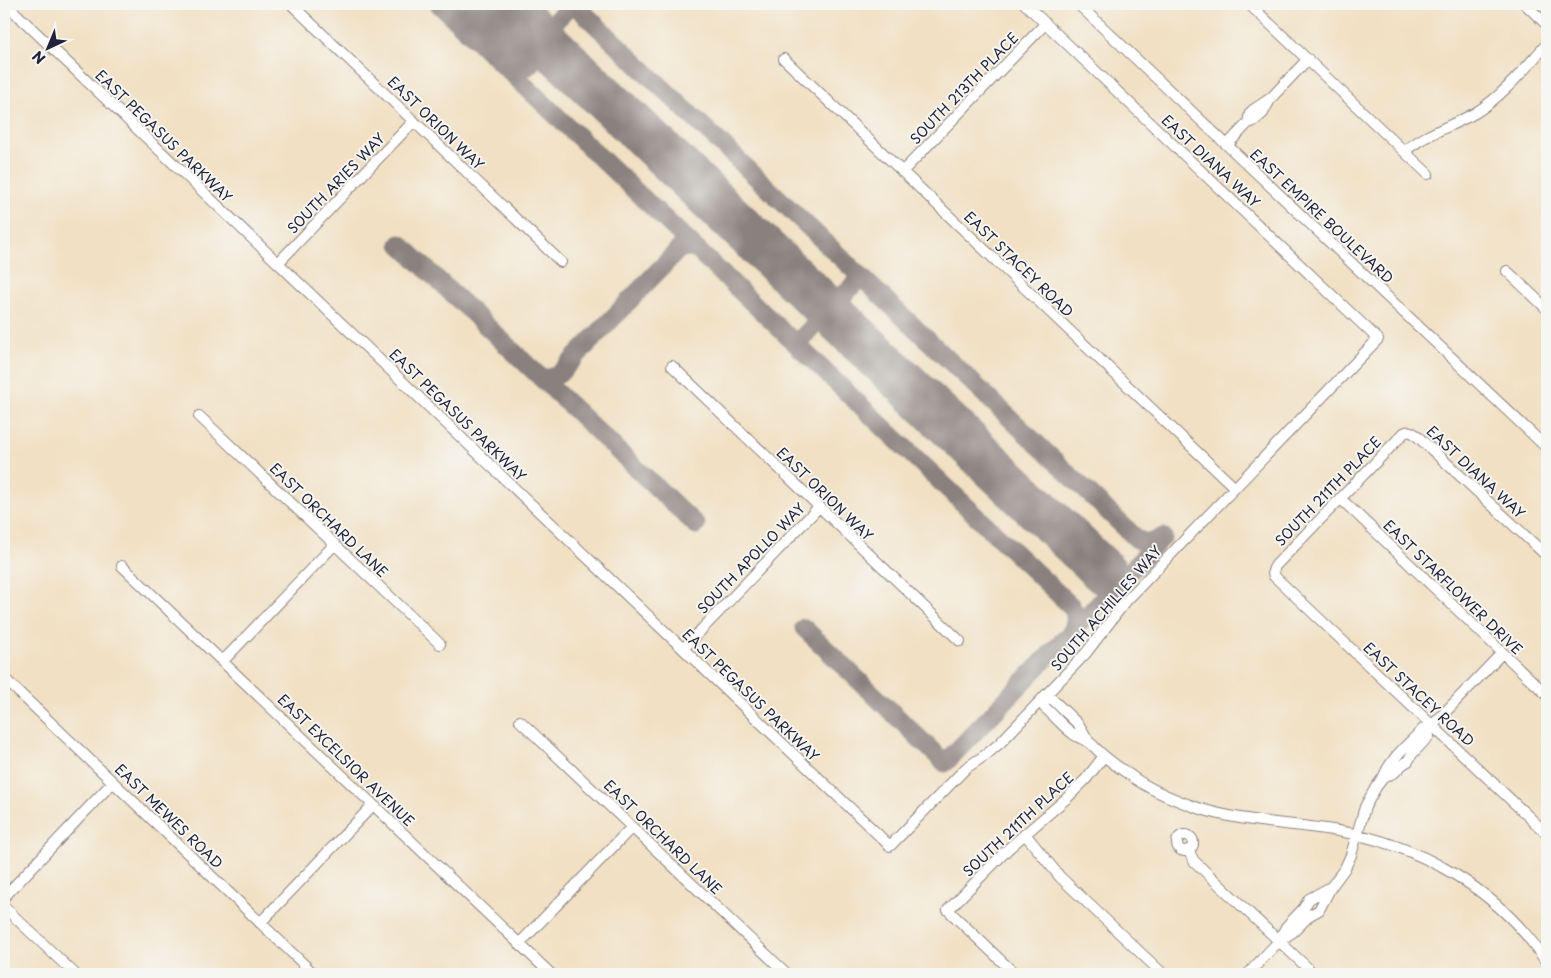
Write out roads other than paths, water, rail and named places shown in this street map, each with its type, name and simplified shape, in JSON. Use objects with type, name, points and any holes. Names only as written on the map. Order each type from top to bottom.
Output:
[{"type":"street","name":"EAST PEGASUS PARKWAY","points":[[6,4],[890,846]]},
{"type":"street","name":"EAST ORION WAY","points":[[291,4],[561,262]]},
{"type":"street","name":"EAST DIANA WAY","points":[[1025,4],[1378,339]]},
{"type":"street","name":"EAST EMPIRE BOULEVARD","points":[[1078,4],[1547,448]]},
{"type":"street","points":[[1249,4],[1428,174]]},
{"type":"street","points":[[1525,4],[1547,25]]},
{"type":"street","name":"SOUTH 213TH PLACE","points":[[902,172],[1046,23]]},
{"type":"street","points":[[1404,151],[1416,142],[1475,112],[1496,98],[1547,44]]},
{"type":"street","name":"EAST STACEY ROAD","points":[[784,59],[1234,488]]},
{"type":"street","points":[[1227,145],[1248,122],[1250,114],[1260,110],[1308,59]]},
{"type":"street","name":"SOUTH ARIES WAY","points":[[278,263],[414,121]]},
{"type":"street","points":[[1507,271],[1547,309]]},
{"type":"street","name":"SOUTH ACHILLES WAY","points":[[890,846],[966,768],[1000,743],[1095,643],[1126,601],[1378,339]]},
{"type":"street","name":"EAST ORION WAY","points":[[672,366],[960,641]]},
{"type":"street","name":"EAST ORCHARD LANE","points":[[199,416],[440,644]]},
{"type":"street","name":"EAST DIANA WAY","points":[[1407,431],[1416,435],[1547,556]]},
{"type":"street","name":"SOUTH 211TH PLACE","points":[[1273,573],[1273,569],[1340,498],[1407,431]]},
{"type":"street","name":"EAST STARFLOWER DRIVE","points":[[1340,498],[1547,695]]},
{"type":"street","name":"SOUTH APOLLO WAY","points":[[683,649],[819,507]]},
{"type":"street","points":[[222,662],[335,544]]},
{"type":"street","name":"EAST EXCELSIOR AVENUE","points":[[122,566],[551,974]]},
{"type":"street","name":"EAST STACEY ROAD","points":[[1273,573],[1429,728],[1547,834]]},
{"type":"street","points":[[1248,974],[1279,941],[1286,927],[1310,909],[1309,899],[1331,887],[1345,868],[1351,855],[1365,807],[1376,786],[1383,778],[1388,766],[1400,751],[1408,751],[1429,736],[1429,728],[1502,653]]},
{"type":"street","name":"EAST MEWES ROAD","points":[[4,678],[314,974]]},
{"type":"street","points":[[1043,698],[1044,707],[1072,733],[1089,742],[1132,777],[1170,797],[1199,808],[1227,815],[1356,834],[1411,852],[1459,876],[1487,897],[1509,917],[1528,937],[1547,964]]},
{"type":"street","name":"EAST ORCHARD LANE","points":[[520,721],[787,974]]},
{"type":"street","name":"SOUTH 211TH PLACE","points":[[1015,974],[948,910],[1009,848],[1067,798],[1086,779],[1104,756]]},
{"type":"street","points":[[4,897],[113,782]]},
{"type":"street","points":[[260,923],[373,805]]},
{"type":"street","points":[[519,944],[632,827]]},
{"type":"street","points":[[1025,834],[1060,877],[1163,974]]},
{"type":"street","points":[[1188,850],[1194,861],[1314,974]]},
{"type":"street","points":[[4,907],[74,974]]}]
